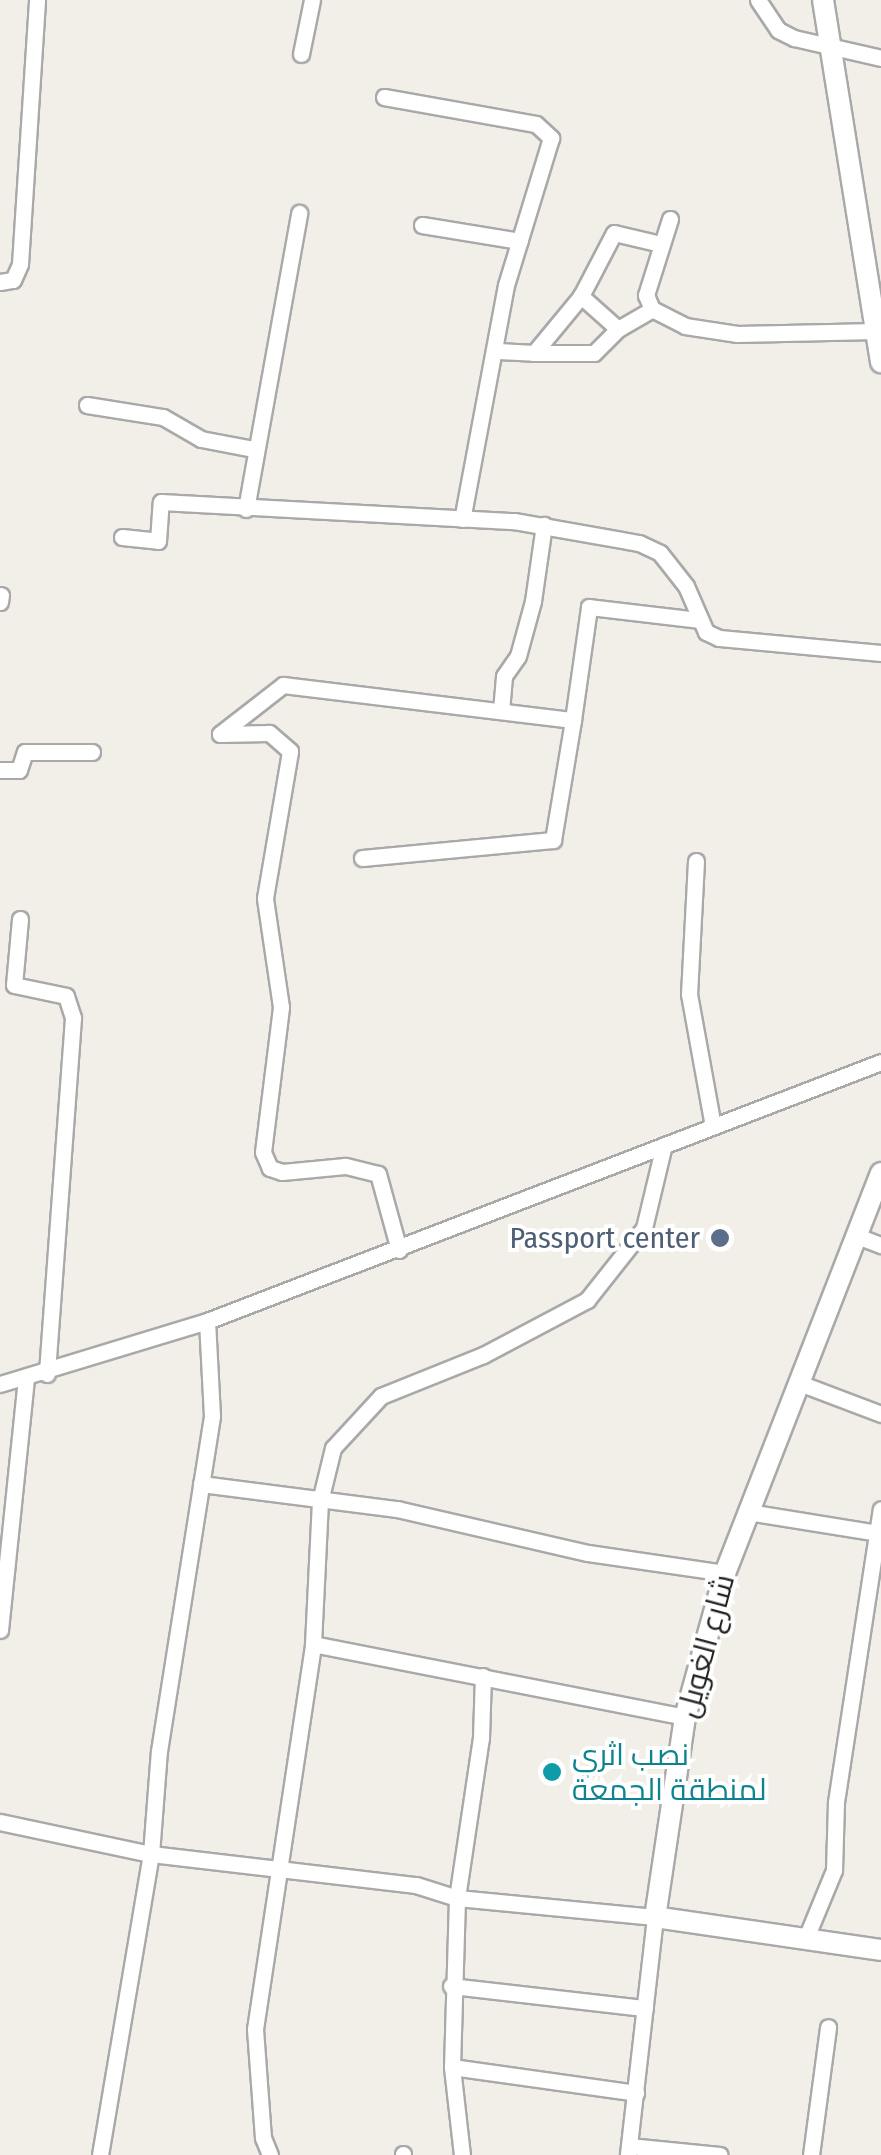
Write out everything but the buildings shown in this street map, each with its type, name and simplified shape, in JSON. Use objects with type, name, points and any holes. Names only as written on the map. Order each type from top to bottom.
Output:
[{"type":"street","points":[[0,282],[14,280],[20,264],[37,0]]},
{"type":"street","points":[[301,54],[312,0]]},
{"type":"street","points":[[670,220],[646,295],[652,309],[685,326],[737,334],[879,344],[823,0]]},
{"type":"street","points":[[762,4],[778,30],[881,58]]},
{"type":"street","points":[[384,98],[536,124],[548,132],[551,144],[501,307],[498,351],[462,518]]},
{"type":"street","points":[[246,508],[299,213]]},
{"type":"street","points":[[422,225],[520,241]]},
{"type":"street","points":[[534,353],[580,296],[614,233],[662,244]]},
{"type":"street","points":[[580,296],[618,329]]},
{"type":"street","points":[[498,351],[594,353],[618,329],[652,309]]},
{"type":"street","points":[[87,405],[163,417],[201,439],[254,450]]},
{"type":"street","points":[[122,538],[158,541],[161,502],[544,526],[639,542],[660,553],[686,586],[699,620],[719,638],[881,653]]},
{"type":"street","points":[[501,712],[504,676],[518,656],[533,601],[544,526]]},
{"type":"street","points":[[0,602],[1,594]]},
{"type":"street","points":[[362,858],[553,840],[589,607],[699,620]]},
{"type":"street","points":[[399,1250],[378,1174],[345,1166],[282,1172],[270,1168],[262,1152],[281,1008],[265,898],[290,751],[269,733],[220,734],[283,685],[572,720]]},
{"type":"street","points":[[0,770],[18,770],[24,752],[92,752]]},
{"type":"street","points":[[696,862],[689,994],[712,1126]]},
{"type":"street","points":[[20,919],[14,985],[66,996],[73,1018],[47,1374]]},
{"type":"street","points":[[0,1384],[47,1374],[207,1322],[881,1062]]},
{"type":"street","points":[[270,2155],[263,2138],[256,2029],[276,1867],[313,1644],[320,1501],[332,1448],[381,1396],[483,1355],[587,1300],[644,1228],[664,1145]]},
{"type":"street","name":"شارع الغويل","points":[[655,1917],[685,1717],[725,1573],[881,1173]]},
{"type":"street","points":[[857,1236],[881,1246]]},
{"type":"street","points":[[100,2155],[151,1854],[159,1751],[212,1416],[207,1322]]},
{"type":"street","points":[[0,1630],[26,1380]]},
{"type":"street","points":[[799,1383],[881,1414]]},
{"type":"street","points":[[200,1484],[397,1509],[588,1553],[725,1573]]},
{"type":"street","points":[[806,1938],[834,1870],[836,1802],[875,1596],[881,1509]]},
{"type":"street","points":[[748,1512],[878,1533]]},
{"type":"street","points":[[313,1644],[685,1717]]},
{"type":"street","points":[[462,2155],[452,2068],[451,1986],[457,1898],[481,1738],[483,1676]]},
{"type":"street","points":[[0,1822],[151,1854],[416,1885],[457,1898],[655,1917],[881,1950]]},
{"type":"street","points":[[655,1917],[628,2151],[720,2155]]},
{"type":"street","points":[[451,1986],[645,2008]]},
{"type":"street","points":[[811,2155],[828,2027]]},
{"type":"street","points":[[452,2068],[636,2093]]},
{"type":"place","name":"Passport center","points":[[720,1238]]},
{"type":"place","name":"نصب اثري لمنطقة الجمعة","points":[[552,1772]]}]
